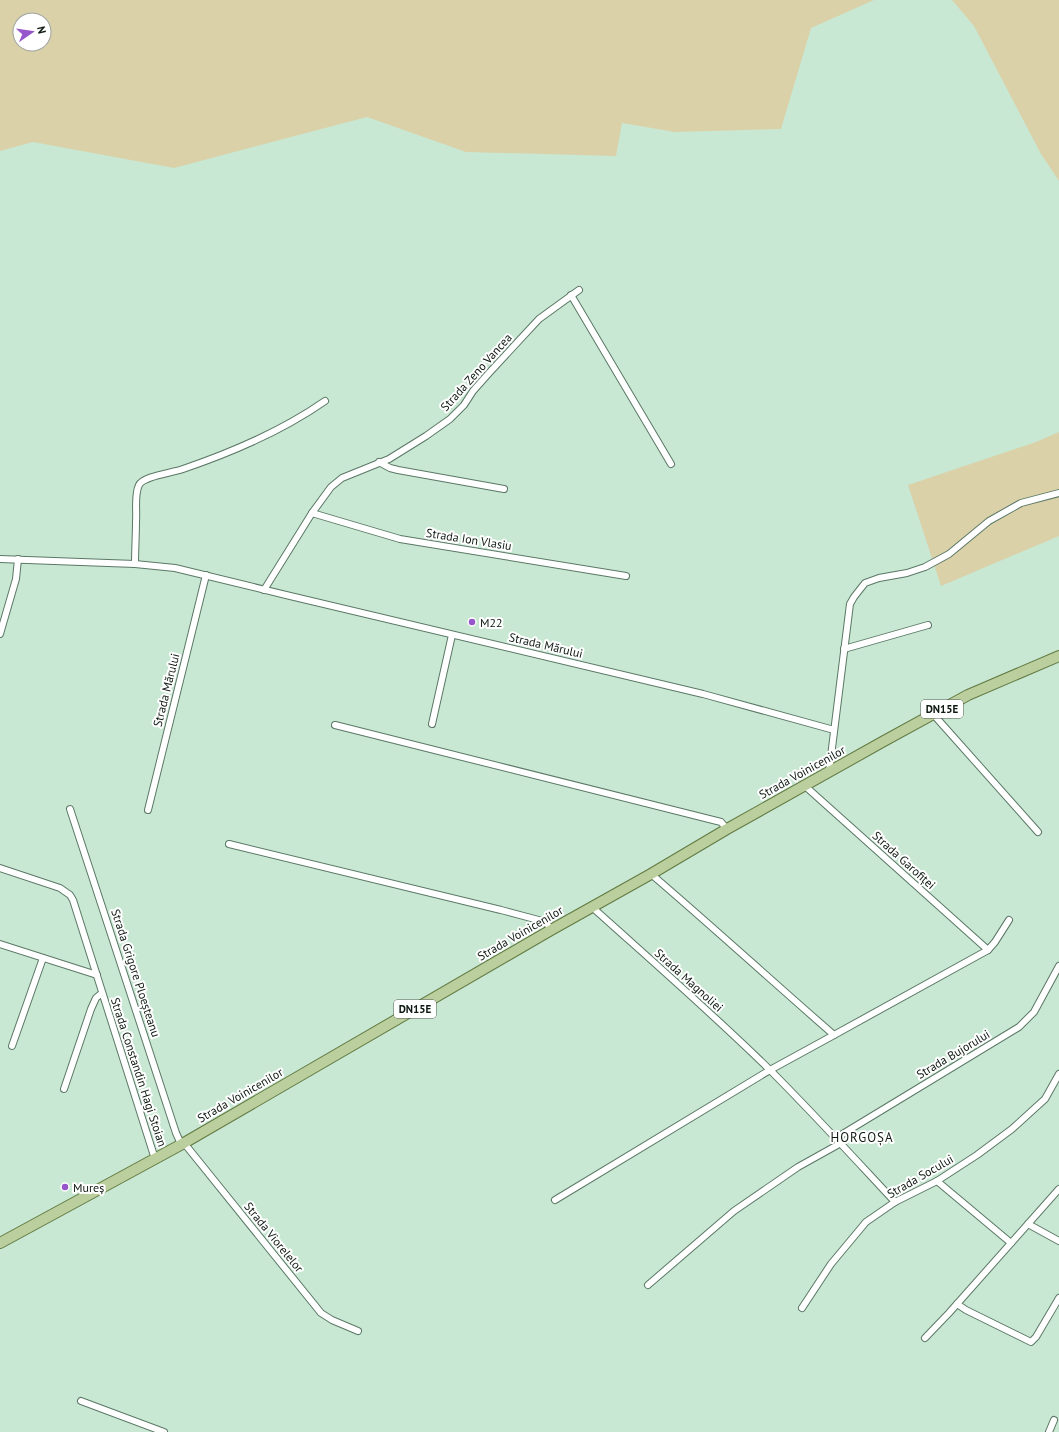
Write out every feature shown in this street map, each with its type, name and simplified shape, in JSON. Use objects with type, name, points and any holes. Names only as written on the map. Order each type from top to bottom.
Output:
[{"type":"main road","name":"Strada Voinicenilor","points":[[0,1243],[182,1144],[727,829],[933,714],[968,695],[1059,656]]},
{"type":"street","name":"Strada Zeno Vancea","points":[[264,590],[312,513],[331,487],[342,478],[401,452],[450,419],[464,405],[473,391],[489,373],[539,319],[579,290]]},
{"type":"street","points":[[571,296],[670,464]]},
{"type":"street","points":[[135,564],[137,497],[138,486],[142,480],[176,472],[240,447],[294,422],[325,401]]},
{"type":"street","points":[[379,462],[390,468],[398,470],[504,489]]},
{"type":"street","points":[[829,772],[850,604],[864,583],[886,576],[907,573],[925,567],[949,554],[989,522],[1021,503],[1059,493]]},
{"type":"street","name":"Strada Ion Vlasiu","points":[[312,513],[400,539],[626,576]]},
{"type":"street","name":"Strada Mărului","points":[[0,559],[135,564],[176,568],[703,694],[834,730]]},
{"type":"street","points":[[0,634],[16,579],[18,559]]},
{"type":"street","name":"Strada Mărului","points":[[148,810],[206,575]]},
{"type":"street","points":[[844,649],[928,625]]},
{"type":"street","points":[[432,724],[452,634]]},
{"type":"street","points":[[933,714],[1038,832]]},
{"type":"street","points":[[335,725],[721,822],[727,829]]},
{"type":"street","name":"Strada Garofiței","points":[[805,786],[988,950]]},
{"type":"street","name":"Strada Grigore Ploeșteanu","points":[[70,809],[176,1133],[182,1144]]},
{"type":"street","points":[[229,844],[546,922],[551,930]]},
{"type":"street","name":"Strada Constandin Hagi Stoian","points":[[0,868],[60,888],[70,895],[73,900],[155,1159]]},
{"type":"street","points":[[651,874],[834,1035]]},
{"type":"street","name":"Strada Magnoliei","points":[[592,907],[714,1017],[770,1070],[895,1202]]},
{"type":"street","points":[[555,1200],[770,1070],[988,950],[1009,920]]},
{"type":"street","points":[[0,944],[96,975]]},
{"type":"street","points":[[12,1046],[43,958]]},
{"type":"street","name":"Strada Bujorului","points":[[648,1285],[734,1211],[798,1166],[1019,1027],[1034,1012],[1059,966]]},
{"type":"street","name":"Strada Constandin Hagi Stoian","points":[[64,1090],[91,1009],[96,998],[102,993]]},
{"type":"street","name":"Strada Socului","points":[[802,1308],[831,1264],[866,1222],[895,1202],[937,1181],[977,1155],[1012,1129],[1045,1099],[1059,1074]]},
{"type":"street","name":"Strada Viorelelor","points":[[182,1144],[321,1313],[332,1320],[358,1331]]},
{"type":"street","points":[[937,1181],[1011,1243]]},
{"type":"street","points":[[925,1338],[1059,1190]]},
{"type":"street","points":[[1028,1224],[1059,1241]]},
{"type":"street","points":[[957,1304],[966,1310],[1031,1342],[1036,1337],[1059,1298]]},
{"type":"street","points":[[81,1401],[164,1432]]},
{"type":"street","points":[[1050,1432],[1054,1420]]},
{"type":"shaded area","points":[[0,0],[874,0],[811,28],[781,129],[675,132],[622,123],[616,156],[466,152],[367,117],[174,168],[33,142],[0,151]]},
{"type":"shaded area","points":[[952,0],[1059,0],[1059,181],[1041,154],[974,26]]},
{"type":"shaded area","points":[[1059,432],[1059,536],[941,586],[908,485],[1036,442]]},
{"type":"place","name":"M22","points":[[472,622]]},
{"type":"place","name":"Mureș","points":[[65,1187]]},
{"type":"district","name":"HORGOȘA","points":[[862,1137]]}]
